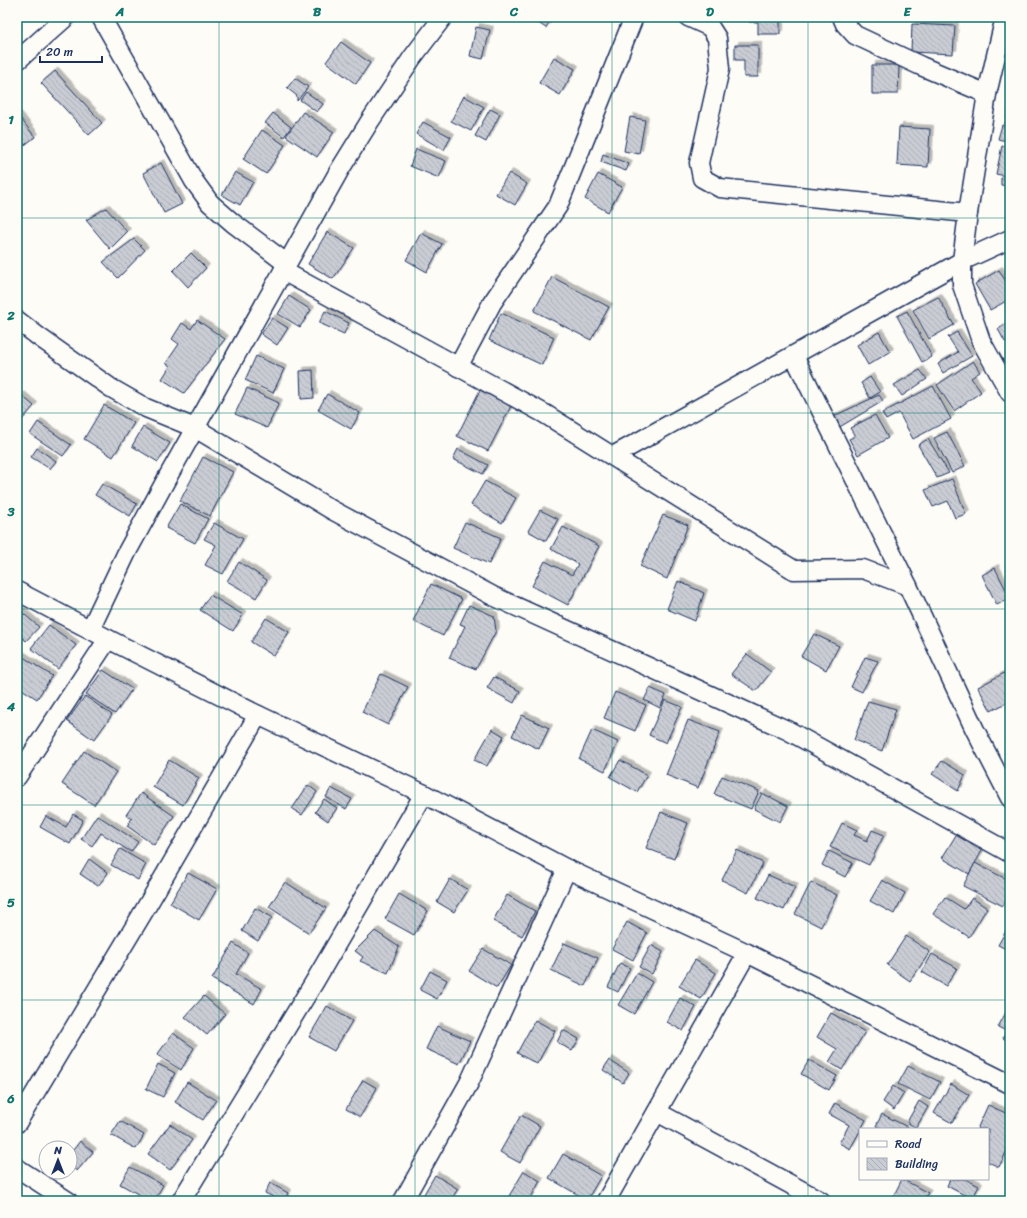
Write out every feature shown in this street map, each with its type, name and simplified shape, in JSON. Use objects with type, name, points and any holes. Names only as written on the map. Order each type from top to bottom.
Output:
[{"type":"street","points":[[17,60],[66,17]]},
{"type":"street","points":[[101,17],[194,181],[210,203],[284,267],[458,367],[545,414],[794,570],[863,569],[908,586]]},
{"type":"street","points":[[90,630],[127,552],[284,267],[339,171],[412,58],[443,17]]},
{"type":"street","points":[[458,367],[492,303],[558,206],[634,17]]},
{"type":"street","points":[[688,17],[714,22],[720,69],[699,163],[702,178],[720,188],[968,213]]},
{"type":"street","points":[[842,17],[845,24],[855,35],[921,66],[987,94]]},
{"type":"street","points":[[1005,17],[987,94],[968,213],[962,261],[962,285],[980,341],[1010,393]]},
{"type":"street","points":[[613,456],[962,261],[1010,239]]},
{"type":"street","points":[[17,320],[111,388],[146,408],[195,428],[332,510],[493,596],[789,731],[1010,854]]},
{"type":"street","points":[[794,356],[908,586],[975,730],[1010,798]]},
{"type":"street","points":[[17,591],[258,716],[424,794],[567,869],[747,953],[1010,1084]]},
{"type":"street","points":[[17,777],[108,639]]},
{"type":"street","points":[[17,1123],[144,911],[258,716]]},
{"type":"street","points":[[181,1201],[315,981],[424,794]]},
{"type":"street","points":[[402,1201],[469,1083],[567,869]]},
{"type":"street","points":[[606,1201],[747,953]]},
{"type":"street","points":[[657,1112],[821,1201]]},
{"type":"street","points":[[17,1168],[68,1201]]},
{"type":"building","points":[[533,17],[552,17],[546,28],[532,19]]},
{"type":"building","points":[[749,17],[780,17],[780,34],[758,34],[758,22],[749,22]]},
{"type":"building","points":[[912,24],[955,26],[953,54],[911,52]]},
{"type":"building","points":[[476,27],[490,30],[483,59],[470,56]]},
{"type":"building","points":[[341,42],[370,63],[356,84],[326,62]]},
{"type":"building","points":[[735,45],[758,45],[758,77],[744,77],[744,60],[735,60]]},
{"type":"building","points":[[554,57],[575,69],[560,95],[539,83]]},
{"type":"building","points":[[872,65],[899,65],[898,94],[872,94]]},
{"type":"building","points":[[55,71],[102,123],[89,135],[41,83]]},
{"type":"building","points":[[295,78],[308,87],[297,101],[297,96],[287,88]]},
{"type":"building","points":[[306,92],[323,104],[317,112],[300,100]]},
{"type":"building","points":[[464,96],[484,107],[471,131],[451,121]]},
{"type":"building","points":[[1010,102],[1010,125],[1005,124]]},
{"type":"building","points":[[490,109],[500,114],[486,142],[475,136]]},
{"type":"building","points":[[303,112],[334,132],[317,157],[286,136]]},
{"type":"building","points":[[273,113],[291,127],[284,137],[265,123]]},
{"type":"building","points":[[17,114],[35,137],[17,151],[18,135]]},
{"type":"building","points":[[630,117],[645,120],[639,154],[624,151]]},
{"type":"building","points":[[423,122],[451,137],[444,150],[416,134]]},
{"type":"building","points":[[1002,125],[1010,127],[1010,142],[998,139]]},
{"type":"building","points":[[899,127],[930,129],[928,167],[897,165]]},
{"type":"building","points":[[262,130],[285,145],[266,174],[243,159]]},
{"type":"building","points":[[1002,146],[1010,148],[1010,177],[996,174]]},
{"type":"building","points":[[416,149],[446,161],[439,178],[410,166]]},
{"type":"building","points":[[603,154],[629,164],[626,171],[601,162]]},
{"type":"building","points":[[161,163],[182,204],[164,213],[143,173]]},
{"type":"building","points":[[235,172],[253,182],[240,205],[222,195]]},
{"type":"building","points":[[509,173],[527,184],[515,205],[496,194]]},
{"type":"building","points":[[598,174],[622,187],[608,212],[585,199]]},
{"type":"building","points":[[1001,178],[1010,178],[1010,186],[1001,185]]},
{"type":"building","points":[[106,208],[127,232],[110,249],[86,220]]},
{"type":"building","points":[[327,232],[354,248],[333,279],[308,264]]},
{"type":"building","points":[[421,233],[442,244],[427,272],[406,260]]},
{"type":"building","points":[[134,239],[145,250],[118,278],[103,262]]},
{"type":"building","points":[[191,253],[206,268],[188,287],[173,271]]},
{"type":"building","points":[[999,270],[1010,289],[1010,299],[990,310],[975,284]]},
{"type":"building","points":[[552,277],[609,307],[591,340],[534,311]]},
{"type":"building","points":[[289,296],[311,310],[300,327],[278,314]]},
{"type":"building","points":[[938,297],[954,325],[929,339],[913,310]]},
{"type":"building","points":[[325,311],[349,323],[344,334],[319,323]]},
{"type":"building","points":[[907,311],[932,357],[922,362],[897,316]]},
{"type":"building","points":[[501,313],[554,337],[542,365],[489,340]]},
{"type":"building","points":[[272,318],[288,328],[277,345],[261,334]]},
{"type":"building","points":[[197,320],[225,339],[184,393],[162,379],[170,366],[166,363],[179,344],[172,339],[182,323],[191,329]]},
{"type":"building","points":[[1010,322],[1010,339],[1005,342],[998,329]]},
{"type":"building","points":[[879,332],[890,352],[868,365],[857,345]]},
{"type":"building","points":[[957,332],[972,356],[943,373],[938,364],[958,352],[948,337]]},
{"type":"building","points":[[256,356],[284,369],[273,393],[245,380]]},
{"type":"building","points":[[973,361],[980,372],[971,378],[981,392],[954,411],[937,385]]},
{"type":"building","points":[[313,370],[314,398],[301,399],[300,371]]},
{"type":"building","points":[[920,370],[927,379],[902,396],[894,385]]},
{"type":"building","points":[[870,377],[880,392],[870,398],[861,383]]},
{"type":"building","points":[[933,386],[951,419],[913,439],[899,413],[886,420],[882,413]]},
{"type":"building","points":[[247,388],[279,403],[267,428],[235,414]]},
{"type":"building","points":[[480,390],[511,406],[488,451],[457,436]]},
{"type":"building","points":[[327,394],[360,413],[351,429],[318,410]]},
{"type":"building","points":[[21,395],[34,406],[21,421],[17,418],[17,400]]},
{"type":"building","points":[[879,395],[883,401],[838,428],[832,417]]},
{"type":"building","points":[[104,405],[134,423],[113,457],[84,439]]},
{"type":"building","points":[[875,415],[888,438],[858,455],[849,439],[855,436],[850,428]]},
{"type":"building","points":[[38,422],[71,445],[63,456],[30,434]]},
{"type":"building","points":[[143,427],[170,443],[158,462],[132,446]]},
{"type":"building","points":[[947,432],[965,466],[952,473],[934,438]]},
{"type":"building","points":[[928,439],[949,473],[937,478],[918,445]]},
{"type":"building","points":[[37,448],[56,461],[50,469],[31,457]]},
{"type":"building","points":[[458,449],[488,465],[483,474],[453,459]]},
{"type":"building","points":[[203,457],[233,472],[210,516],[180,501]]},
{"type":"building","points":[[952,479],[966,514],[955,518],[948,501],[933,507],[925,490]]},
{"type":"building","points":[[485,481],[516,498],[502,523],[471,505]]},
{"type":"building","points":[[102,484],[137,504],[130,516],[95,495]]},
{"type":"building","points":[[180,504],[208,519],[195,543],[166,528]]},
{"type":"building","points":[[540,510],[558,519],[546,541],[528,531]]},
{"type":"building","points":[[663,515],[688,525],[667,579],[640,566]]},
{"type":"building","points":[[465,522],[501,538],[489,564],[453,548]]},
{"type":"building","points":[[214,523],[243,539],[223,574],[205,565],[216,545],[204,539]]},
{"type":"building","points":[[563,527],[599,546],[568,605],[532,586],[545,561],[572,575],[578,564],[551,549]]},
{"type":"building","points":[[239,562],[267,580],[256,598],[227,581]]},
{"type":"building","points":[[995,568],[1010,598],[997,605],[982,575]]},
{"type":"building","points":[[678,581],[704,593],[695,621],[667,609]]},
{"type":"building","points":[[431,584],[462,599],[443,636],[413,621]]},
{"type":"building","points":[[210,595],[243,615],[233,631],[200,610]]},
{"type":"building","points":[[469,605],[494,616],[496,631],[476,669],[449,658],[465,626],[460,624]]},
{"type":"building","points":[[17,608],[39,627],[26,641],[17,633]]},
{"type":"building","points":[[266,618],[289,632],[274,656],[251,642]]},
{"type":"building","points":[[49,625],[76,645],[58,669],[31,648]]},
{"type":"building","points":[[814,634],[839,646],[826,670],[801,656]]},
{"type":"building","points":[[17,653],[52,676],[37,699],[17,686]]},
{"type":"building","points":[[747,654],[771,672],[756,691],[731,674]]},
{"type":"building","points":[[865,657],[878,661],[862,692],[851,687]]},
{"type":"building","points":[[103,670],[132,689],[115,714],[86,694]]},
{"type":"building","points":[[1010,670],[1010,701],[991,711],[978,687]]},
{"type":"building","points":[[381,674],[408,687],[388,725],[362,712]]},
{"type":"building","points":[[494,677],[520,691],[514,703],[487,688]]},
{"type":"building","points":[[650,688],[666,695],[660,708],[644,700]]},
{"type":"building","points":[[615,692],[646,705],[635,731],[604,718]]},
{"type":"building","points":[[85,696],[112,715],[94,740],[67,721]]},
{"type":"building","points":[[665,700],[682,707],[666,743],[649,735]]},
{"type":"building","points":[[868,701],[896,709],[882,751],[854,740]]},
{"type":"building","points":[[522,715],[549,728],[539,749],[512,736]]},
{"type":"building","points":[[688,720],[720,732],[698,788],[666,775]]},
{"type":"building","points":[[492,729],[504,736],[487,766],[474,760]]},
{"type":"building","points":[[592,730],[618,742],[605,771],[579,759]]},
{"type":"building","points":[[84,751],[116,772],[94,805],[62,784]]},
{"type":"building","points":[[169,760],[199,778],[183,805],[153,787]]},
{"type":"building","points":[[620,760],[647,775],[637,792],[610,777]]},
{"type":"building","points":[[942,761],[965,775],[958,791],[932,774]]},
{"type":"building","points":[[722,776],[759,791],[751,809],[714,794]]},
{"type":"building","points":[[308,785],[317,792],[302,815],[292,809]]},
{"type":"building","points":[[331,788],[352,799],[346,809],[326,797]]},
{"type":"building","points":[[141,793],[174,816],[154,845],[127,826],[132,818],[126,815]]},
{"type":"building","points":[[762,793],[788,806],[780,822],[754,809]]},
{"type":"building","points":[[324,799],[337,808],[328,821],[315,812]]},
{"type":"building","points":[[661,812],[688,823],[674,859],[646,848]]},
{"type":"building","points":[[73,814],[83,820],[70,844],[40,827],[46,816],[66,827]]},
{"type":"building","points":[[97,815],[138,842],[131,852],[101,833],[92,846],[81,839]]},
{"type":"building","points":[[842,823],[857,830],[854,835],[867,841],[872,830],[884,835],[869,865],[830,847]]},
{"type":"building","points":[[956,835],[982,851],[969,874],[942,858]]},
{"type":"building","points":[[120,849],[146,864],[138,880],[111,865]]},
{"type":"building","points":[[737,850],[763,863],[748,893],[722,880]]},
{"type":"building","points":[[829,851],[853,863],[845,877],[822,865]]},
{"type":"building","points":[[89,859],[108,873],[98,886],[80,874]]},
{"type":"building","points":[[975,863],[1010,881],[1010,892],[1003,906],[963,886]]},
{"type":"building","points":[[188,873],[217,889],[199,920],[170,903]]},
{"type":"building","points":[[768,875],[795,887],[784,910],[757,898]]},
{"type":"building","points":[[450,879],[468,890],[454,912],[437,902]]},
{"type":"building","points":[[882,880],[905,893],[894,914],[870,901]]},
{"type":"building","points":[[285,882],[326,908],[309,933],[269,907]]},
{"type":"building","points":[[811,882],[837,895],[821,927],[795,914]]},
{"type":"building","points":[[399,894],[428,911],[414,935],[385,919]]},
{"type":"building","points":[[507,895],[535,911],[522,936],[493,921]]},
{"type":"building","points":[[945,897],[964,909],[972,898],[987,908],[969,937],[933,914]]},
{"type":"building","points":[[255,908],[272,917],[258,941],[242,931]]},
{"type":"building","points":[[627,922],[647,933],[633,960],[612,949]]},
{"type":"building","points":[[1010,924],[1010,951],[998,945]]},
{"type":"building","points":[[375,931],[399,947],[388,973],[360,961],[363,957],[355,951]]},
{"type":"building","points":[[906,936],[930,952],[910,981],[887,965]]},
{"type":"building","points":[[233,943],[248,953],[236,974],[262,989],[254,1004],[212,979]]},
{"type":"building","points":[[564,943],[598,958],[585,986],[551,970]]},
{"type":"building","points":[[651,945],[663,952],[652,974],[639,967]]},
{"type":"building","points":[[483,949],[511,965],[497,988],[469,971]]},
{"type":"building","points":[[932,954],[957,968],[946,986],[922,972]]},
{"type":"building","points":[[695,960],[716,973],[701,999],[679,986]]},
{"type":"building","points":[[620,963],[630,968],[618,992],[608,987]]},
{"type":"building","points":[[430,971],[447,980],[437,999],[420,990]]},
{"type":"building","points":[[637,973],[652,982],[634,1014],[618,1005]]},
{"type":"building","points":[[204,996],[225,1014],[207,1035],[185,1017]]},
{"type":"building","points":[[680,998],[696,1007],[683,1031],[667,1022]]},
{"type":"building","points":[[1010,1005],[1010,1042],[1003,1038],[1006,1031],[998,1027]]},
{"type":"building","points":[[327,1006],[352,1021],[334,1051],[309,1037]]},
{"type":"building","points":[[831,1013],[865,1032],[842,1070],[829,1062],[837,1049],[817,1037]]},
{"type":"building","points":[[535,1020],[555,1031],[537,1064],[517,1053]]},
{"type":"building","points":[[437,1026],[470,1041],[459,1064],[426,1049]]},
{"type":"building","points":[[563,1030],[579,1039],[572,1051],[557,1042]]},
{"type":"building","points":[[173,1033],[194,1048],[181,1070],[157,1055]]},
{"type":"building","points":[[609,1060],[629,1073],[623,1083],[603,1070]]},
{"type":"building","points":[[809,1060],[837,1076],[829,1090],[801,1074]]},
{"type":"building","points":[[158,1064],[175,1073],[163,1097],[146,1089]]},
{"type":"building","points":[[908,1066],[940,1082],[930,1100],[898,1084]]},
{"type":"building","points":[[363,1080],[377,1088],[360,1117],[346,1109]]},
{"type":"building","points":[[187,1082],[216,1100],[203,1120],[175,1102]]},
{"type":"building","points":[[951,1084],[969,1095],[952,1123],[934,1113]]},
{"type":"building","points":[[893,1086],[904,1093],[894,1110],[883,1102]]},
{"type":"building","points":[[919,1101],[928,1107],[916,1128],[907,1122]]},
{"type":"building","points":[[835,1103],[866,1120],[862,1128],[859,1128],[859,1133],[850,1149],[839,1143],[849,1125],[829,1114]]},
{"type":"building","points":[[988,1105],[1010,1115],[1008,1124],[1010,1125],[1010,1144],[999,1167],[989,1162],[989,1128],[977,1128]]},
{"type":"building","points":[[882,1114],[909,1128],[880,1128],[876,1126]]},
{"type":"building","points":[[521,1115],[540,1126],[520,1163],[500,1152]]},
{"type":"building","points":[[120,1121],[144,1135],[136,1149],[111,1135]]},
{"type":"building","points":[[170,1124],[192,1140],[170,1170],[148,1154]]},
{"type":"building","points":[[80,1141],[93,1152],[78,1170],[78,1144]]},
{"type":"building","points":[[563,1154],[601,1176],[587,1200],[549,1178]]},
{"type":"building","points":[[130,1167],[163,1185],[154,1201],[150,1201],[120,1184]]},
{"type":"building","points":[[524,1171],[540,1181],[529,1201],[506,1201]]},
{"type":"building","points":[[435,1175],[458,1189],[450,1201],[420,1201]]},
{"type":"building","points":[[902,1180],[928,1193],[923,1201],[901,1201],[893,1197]]},
{"type":"building","points":[[950,1180],[967,1180],[979,1186],[972,1199],[947,1186]]},
{"type":"building","points":[[270,1183],[288,1193],[284,1201],[265,1193]]}]
